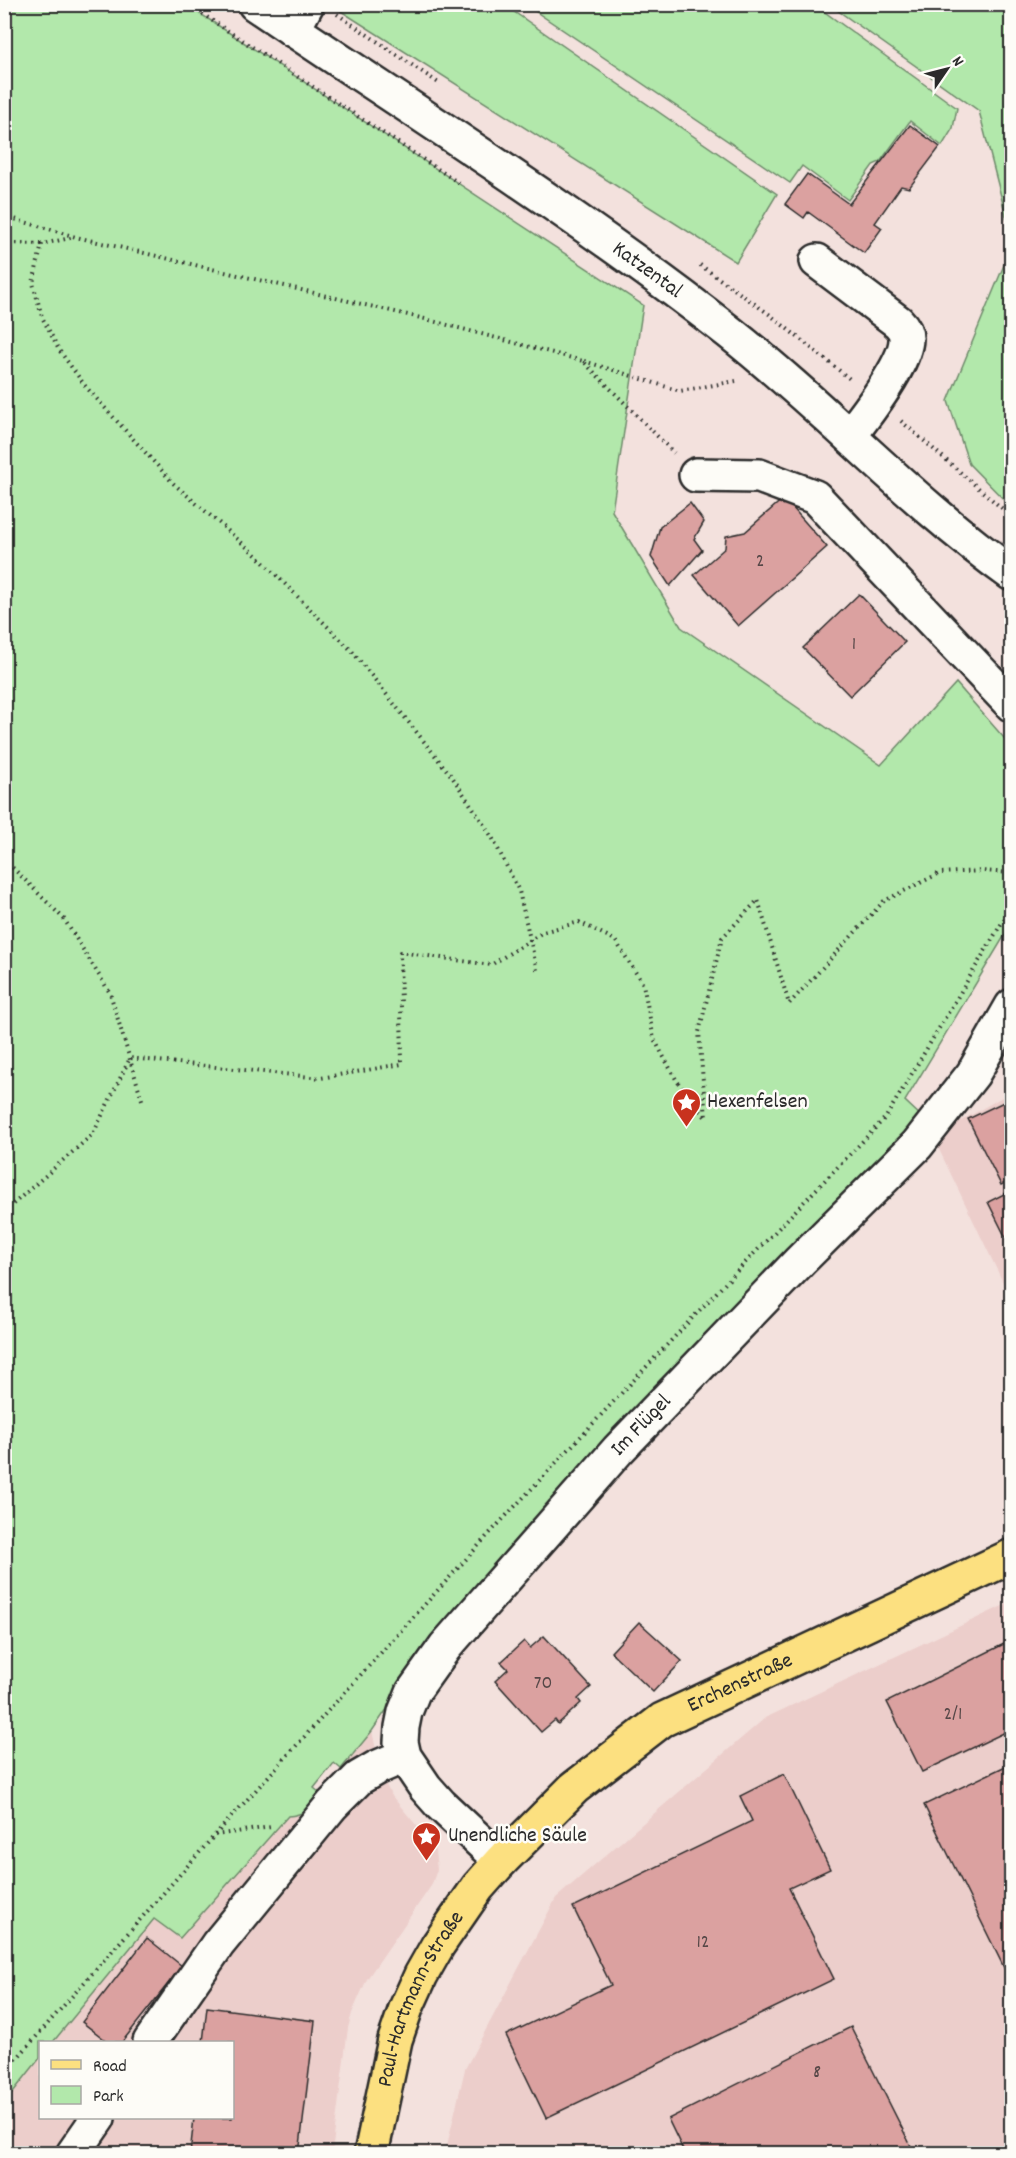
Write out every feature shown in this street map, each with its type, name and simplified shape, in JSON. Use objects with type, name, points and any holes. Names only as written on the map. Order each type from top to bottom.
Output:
[{"type":"main road","name":"Erchenstraße","points":[[501,1861],[574,1788],[662,1720],[1011,1556]]},
{"type":"main road","name":"Paul-Hartmann-Straße","points":[[371,2154],[395,2040],[406,2008],[438,1945],[478,1887],[501,1861]]},
{"type":"street","name":"Katzental","points":[[255,4],[300,17],[536,192],[653,274],[772,366],[956,531],[1011,574]]},
{"type":"street","points":[[817,261],[898,322],[906,338],[904,350],[882,393],[850,435]]},
{"type":"street","points":[[696,476],[759,476],[815,497],[1011,705]]},
{"type":"street","name":"Im Flügel","points":[[404,1756],[401,1742],[405,1712],[413,1692],[445,1647],[618,1450],[800,1261],[917,1145],[973,1074],[1011,1006]]},
{"type":"street","points":[[151,2041],[218,1944],[332,1805],[359,1778],[376,1768],[404,1756],[425,1787],[441,1805],[501,1861]]},
{"type":"street","points":[[73,2154],[97,2119]]},
{"type":"path","points":[[188,4],[467,188]]},
{"type":"path","points":[[4,216],[76,237],[425,319],[583,361],[680,391],[737,381]]},
{"type":"path","points":[[4,243],[42,244],[76,237]]},
{"type":"path","points":[[42,244],[33,283],[42,317],[59,350],[86,387],[174,484],[257,556],[359,660],[453,778],[492,837],[519,891],[537,970]]},
{"type":"path","points":[[583,361],[696,476]]},
{"type":"path","points":[[4,859],[64,919],[110,993],[143,1103]]},
{"type":"path","points":[[130,1058],[321,1078],[402,1064],[400,952],[491,965],[543,932],[579,922],[615,940],[643,984],[654,1039],[677,1081],[706,1118],[699,1032],[722,938],[758,900],[789,1004],[884,902],[940,873],[982,870],[1011,873]]},
{"type":"path","points":[[4,2073],[215,1835],[489,1534],[714,1295],[886,1117],[1011,906]]},
{"type":"path","points":[[4,1212],[93,1134],[130,1058]]},
{"type":"path","points":[[215,1835],[287,1825],[298,1826],[309,1833]]},
{"type":"shaded area","points":[[1011,1092],[1011,1299],[933,1137]]},
{"type":"shaded area","points":[[1011,1602],[1011,2153],[445,2154],[465,2069],[556,1898],[765,1718]]},
{"type":"shaded area","points":[[372,1731],[382,1777],[391,1795],[435,1851],[437,1870],[431,1886],[367,1979],[352,2013],[348,2028],[332,2153],[5,2154],[5,2102],[39,2059],[39,2119],[234,2119],[234,2041],[54,2041],[154,1918],[180,1938],[289,1816],[299,1815],[321,1794]]},
{"type":"green space","points":[[5,5],[187,5],[643,305],[612,511],[681,627],[881,765],[956,683],[1011,746],[1011,925],[905,1101],[923,1118],[424,1655],[372,1731],[341,1769],[334,1763],[314,1788],[321,1794],[310,1806],[299,1814],[288,1816],[180,1938],[154,1919],[54,2041],[39,2041],[39,2059],[5,2102]]},
{"type":"green space","points":[[333,5],[504,5],[777,194],[736,262]]},
{"type":"green space","points":[[526,5],[815,5],[957,108],[953,128],[942,146],[910,121],[880,162],[873,165],[848,200],[802,166],[790,183]]},
{"type":"green space","points":[[830,5],[1011,5],[1011,235],[979,111]]},
{"type":"green space","points":[[1011,248],[1011,507],[969,464],[948,401]]},
{"type":"building","points":[[910,125],[940,147],[909,188],[901,186],[875,223],[882,228],[864,253],[808,212],[804,218],[785,204],[807,174],[849,204]]},
{"type":"building","points":[[784,498],[827,547],[738,626],[694,575],[725,548],[726,536],[745,532]]},
{"type":"building","points":[[690,503],[704,522],[694,539],[702,550],[670,586],[651,557],[660,527]]},
{"type":"building","points":[[859,594],[905,642],[850,696],[803,648]]},
{"type":"building","points":[[1012,1098],[1012,1180],[1001,1185],[968,1119]]},
{"type":"building","points":[[1012,1190],[1012,1250],[988,1202]]},
{"type":"building","points":[[639,1622],[682,1661],[653,1692],[611,1652]]},
{"type":"building","points":[[544,1636],[591,1687],[578,1699],[581,1703],[558,1724],[555,1720],[541,1732],[495,1681],[508,1669],[501,1662],[524,1641],[530,1648]]},
{"type":"building","points":[[1012,1640],[1012,1729],[922,1772],[887,1702]]},
{"type":"building","points":[[1012,1763],[1012,1984],[924,1805]]},
{"type":"building","points":[[784,1774],[830,1869],[789,1888],[834,1979],[546,2118],[506,2035],[611,1985],[573,1907],[752,1821],[740,1796]]},
{"type":"building","points":[[147,1938],[182,1966],[123,2041],[107,2041],[82,2022]]},
{"type":"building","points":[[207,2007],[315,2021],[299,2154],[190,2154],[194,2119],[234,2119],[234,2041],[203,2041]]},
{"type":"building","points":[[851,2027],[915,2154],[685,2154],[668,2119]]},
{"type":"place","name":"Hexenfelsen","points":[[686,1128]]},
{"type":"place","name":"Unendliche Säule","points":[[427,1862]]}]
